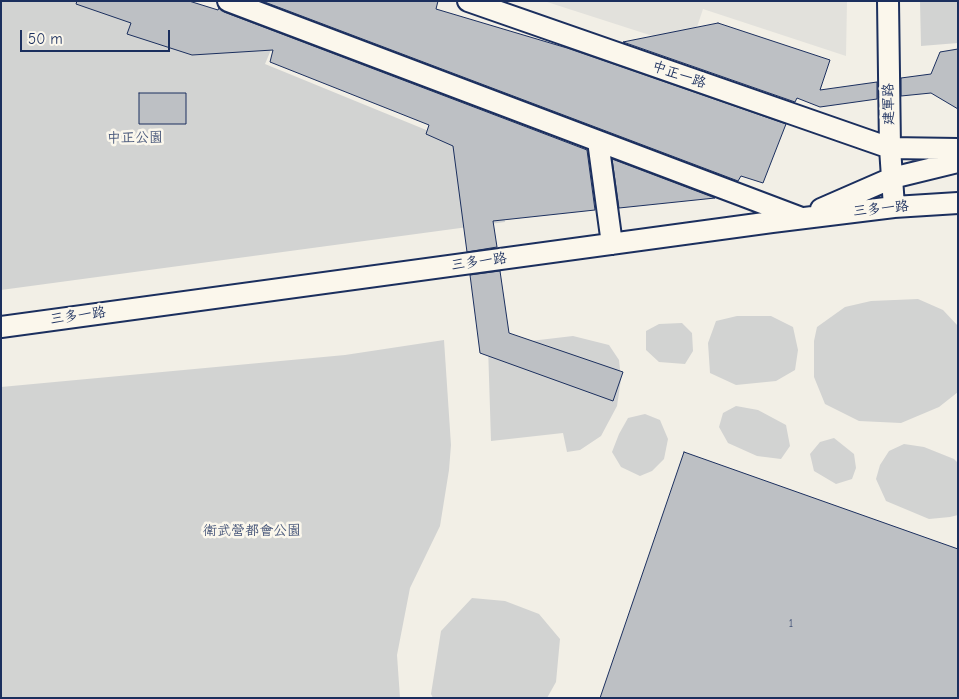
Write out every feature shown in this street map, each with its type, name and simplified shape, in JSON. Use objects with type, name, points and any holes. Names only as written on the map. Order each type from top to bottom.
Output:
[{"type":"street","points":[[228,1],[801,218],[892,178],[958,162]]},
{"type":"street","name":"中正一路","points":[[468,1],[890,148]]},
{"type":"street","name":"建軍路","points":[[888,1],[890,148],[894,207]]},
{"type":"street","points":[[598,141],[612,244]]},
{"type":"street","points":[[890,148],[958,149]]},
{"type":"street","name":"三多一路","points":[[1,327],[801,218],[894,207],[958,204]]},
{"type":"shaded area","points":[[544,1],[847,1],[846,56],[703,9],[690,48]]},
{"type":"green space","name":"中正公園","points":[[1,1],[145,1],[273,45],[265,64],[458,143],[500,167],[505,222],[1,290]]},
{"type":"green space","points":[[920,1],[958,1],[958,43],[921,46]]},
{"type":"green space","points":[[918,299],[943,310],[958,326],[958,392],[939,407],[901,423],[859,421],[825,404],[814,377],[814,341],[817,327],[845,307],[871,301]]},
{"type":"green space","points":[[737,316],[771,316],[793,327],[798,350],[795,370],[776,381],[736,385],[710,373],[708,343],[716,321]]},
{"type":"green space","points":[[682,323],[692,333],[693,351],[685,364],[659,362],[646,350],[646,331],[659,324]]},
{"type":"green space","points":[[573,336],[609,345],[619,360],[621,379],[617,406],[601,436],[580,450],[567,452],[563,433],[491,441],[488,346]]},
{"type":"green space","name":"衛武營都會公園","points":[[444,340],[451,445],[449,470],[440,526],[410,588],[397,655],[400,698],[1,698],[1,387],[345,355]]},
{"type":"green space","points":[[736,406],[758,410],[786,425],[790,446],[781,459],[757,456],[728,443],[719,427],[723,413]]},
{"type":"green space","points":[[645,414],[660,420],[668,439],[664,459],[652,471],[640,476],[621,467],[612,452],[628,418]]},
{"type":"green space","points":[[834,438],[854,454],[856,468],[852,479],[836,484],[814,471],[810,454],[820,442]]},
{"type":"green space","points":[[904,444],[924,447],[954,459],[958,463],[958,515],[929,519],[886,501],[876,479],[880,465],[889,451]]},
{"type":"green space","points":[[472,598],[505,601],[539,614],[560,639],[556,682],[547,698],[433,698],[431,694],[441,631]]},
{"type":"building","points":[[77,1],[189,1],[218,10],[219,8],[224,12],[587,150],[595,210],[493,221],[497,247],[467,252],[453,146],[426,134],[429,125],[270,62],[273,50],[192,55],[127,34],[131,23],[76,4]]},
{"type":"building","points":[[262,1],[438,1],[436,9],[567,48],[786,124],[763,183],[741,176],[738,181]]},
{"type":"building","points":[[718,23],[830,60],[820,90],[877,82],[877,99],[820,107],[797,98],[795,102],[623,42]]},
{"type":"building","points":[[958,49],[958,109],[931,93],[901,96],[901,78],[931,74],[940,52]]},
{"type":"building","points":[[139,93],[186,93],[186,124],[139,124]]},
{"type":"building","points":[[612,159],[715,198],[619,208]]},
{"type":"building","points":[[500,271],[509,333],[623,372],[613,401],[480,353],[470,275]]},
{"type":"building","points":[[684,452],[958,549],[958,698],[600,698]]}]
